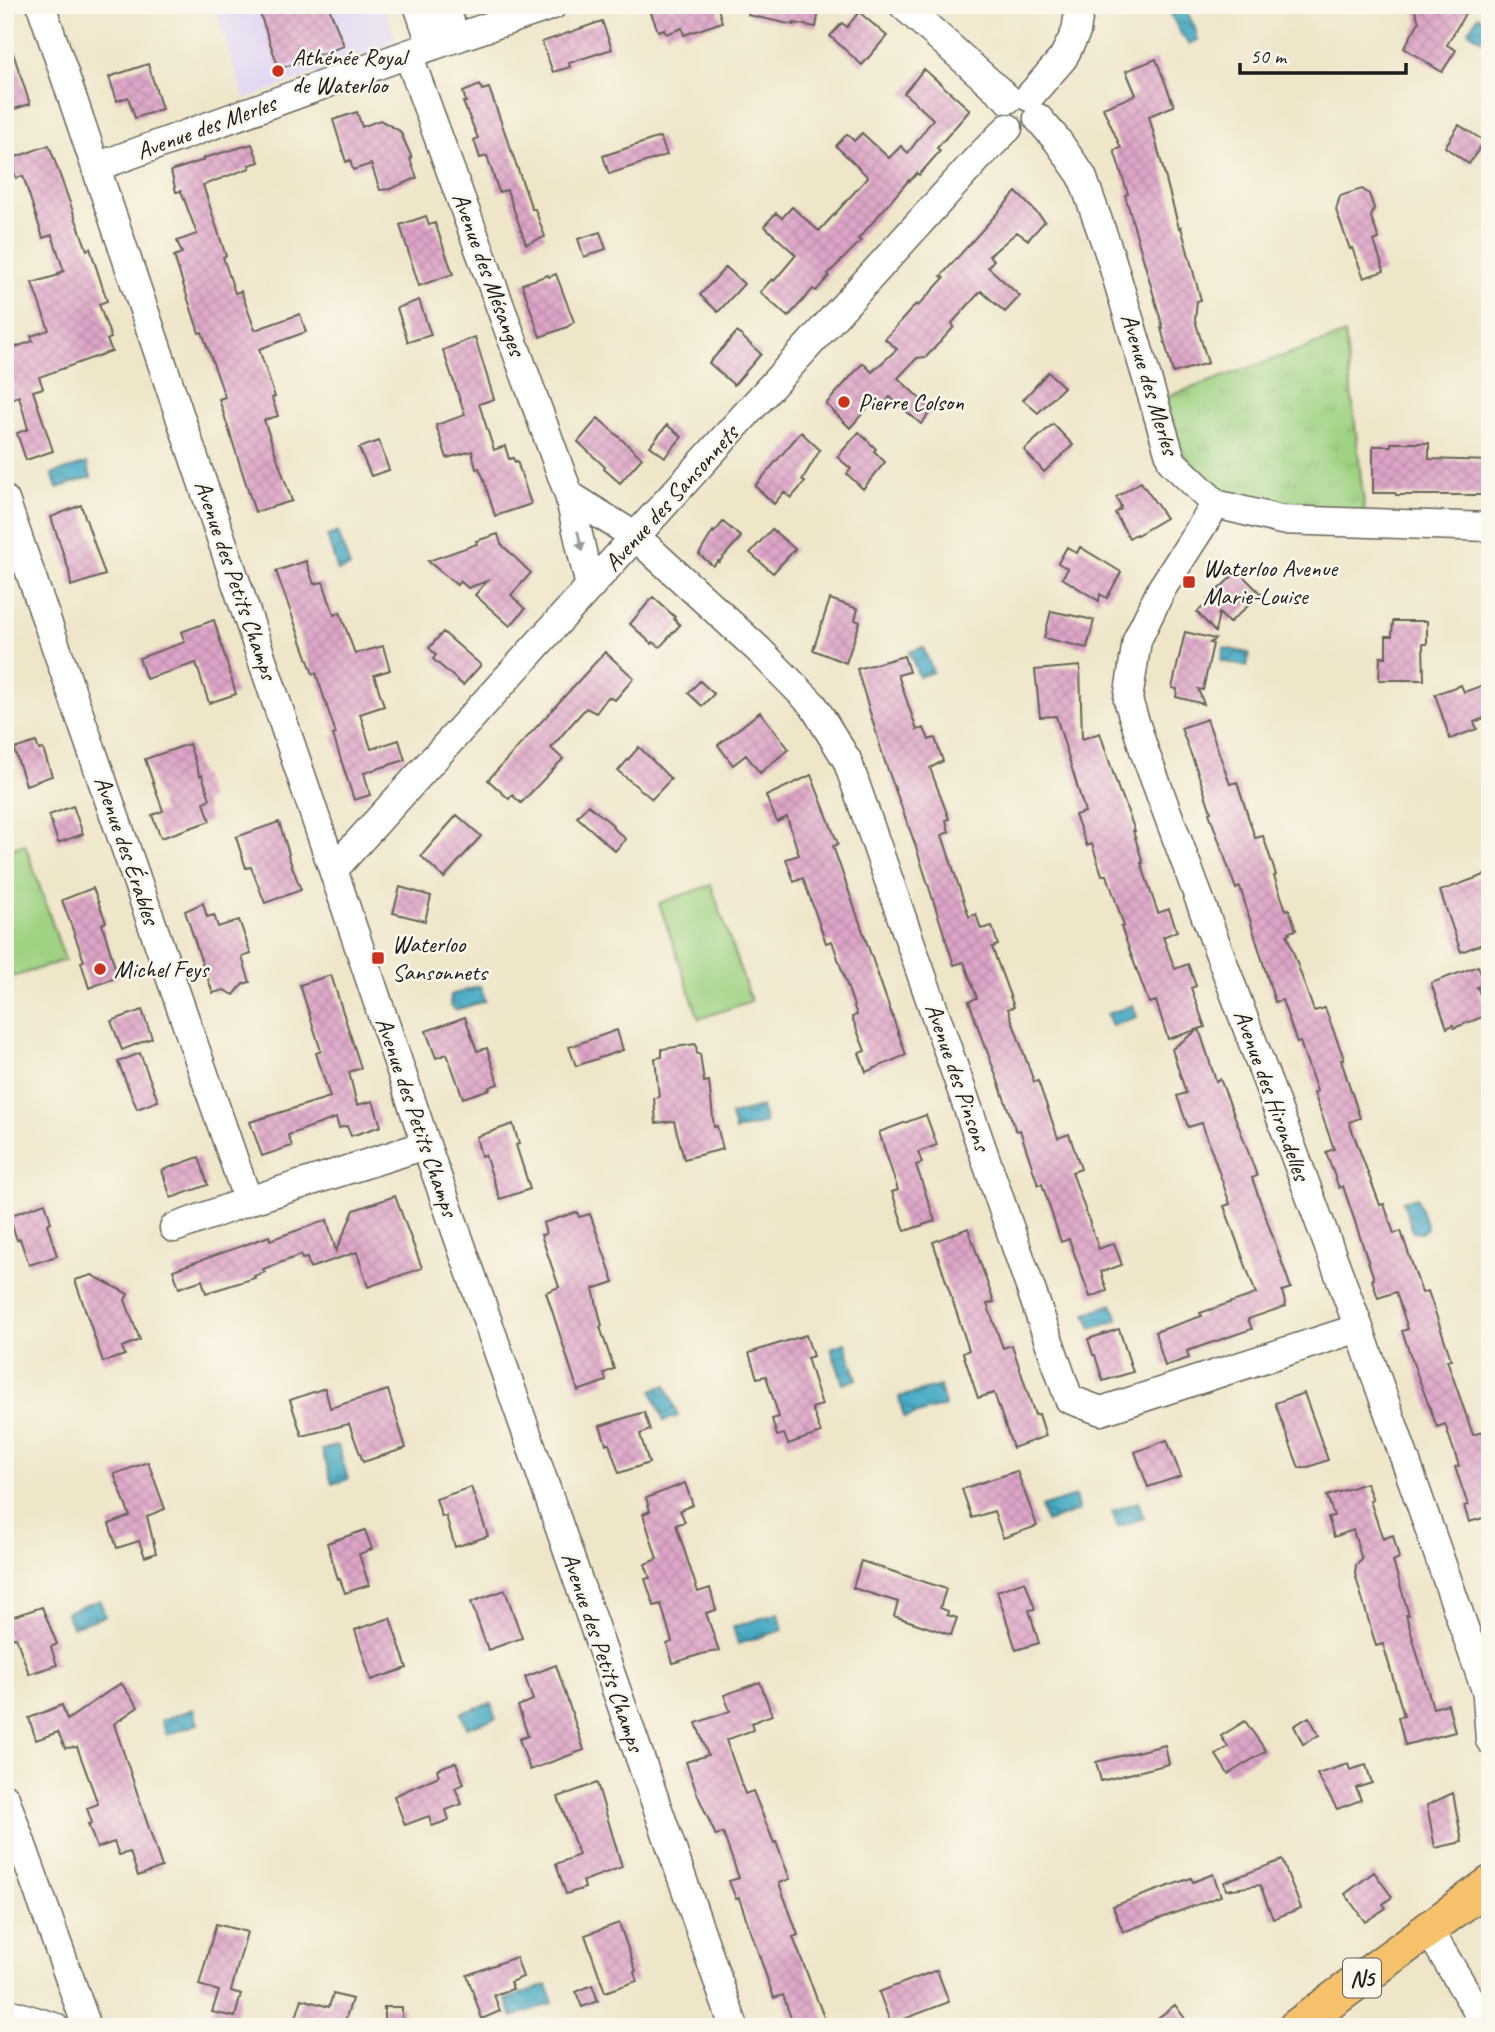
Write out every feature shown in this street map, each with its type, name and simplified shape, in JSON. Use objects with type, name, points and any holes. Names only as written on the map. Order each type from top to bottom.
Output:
[{"type":"main road","name":"N5","points":[[1296,2027],[1490,1884]]},
{"type":"street","name":"Avenue des Petits Champs","points":[[41,5],[426,1145],[734,2027]]},
{"type":"street","name":"Avenue des Mésanges","points":[[418,5],[569,495],[590,587]]},
{"type":"street","name":"Avenue des Mésanges","points":[[432,46],[444,5]]},
{"type":"street","name":"Avenue des Merles","points":[[96,167],[553,5]]},
{"type":"street","name":"Avenue des Merles","points":[[904,5],[1025,105],[1057,140],[1082,176],[1110,255],[1172,462],[1216,504],[1281,520],[1490,527]]},
{"type":"street","points":[[1025,105],[1063,58],[1076,32],[1080,5]]},
{"type":"street","name":"Avenue des Sansonnets","points":[[334,869],[1008,128],[1002,117],[1002,110],[1025,105]]},
{"type":"street","points":[[569,495],[636,537]]},
{"type":"street","name":"Avenue des Érables","points":[[5,500],[248,1200]]},
{"type":"street","name":"Avenue des Hirondelles","points":[[1216,504],[1162,588],[1137,640],[1128,700],[1145,753],[1359,1328],[1488,1700],[1490,1740]]},
{"type":"street","name":"Avenue des Pinsons","points":[[636,537],[759,650],[813,705],[847,760],[1069,1399],[1101,1411],[1359,1328]]},
{"type":"street","points":[[174,1228],[248,1200],[426,1145]]},
{"type":"street","points":[[5,1798],[87,2027]]},
{"type":"street","points":[[1428,1928],[1487,2027]]},
{"type":"street","points":[[5,2012],[54,2027]]},
{"type":"shaded area","name":"Athénée Royal de Waterloo","points":[[214,5],[384,5],[397,44],[245,99]]},
{"type":"green space","points":[[1345,334],[1365,514],[1279,512],[1229,496],[1198,471],[1181,451],[1166,397]]},
{"type":"green space","points":[[25,844],[65,960],[13,977],[5,955],[5,851]]},
{"type":"green space","points":[[711,885],[751,1001],[699,1019],[659,903]]},
{"type":"water","points":[[1185,8],[1198,40],[1189,44],[1171,15]]},
{"type":"water","points":[[1478,16],[1490,24],[1490,45],[1468,31]]},
{"type":"water","points":[[87,463],[91,477],[57,488],[52,474]]},
{"type":"water","points":[[338,532],[350,567],[338,571],[327,536]]},
{"type":"water","points":[[923,647],[933,672],[919,677],[909,652]]},
{"type":"water","points":[[1224,648],[1249,653],[1247,667],[1221,661]]},
{"type":"water","points":[[480,986],[485,1001],[456,1010],[450,1005],[451,995]]},
{"type":"water","points":[[1133,1005],[1137,1017],[1112,1026],[1107,1014]]},
{"type":"water","points":[[761,1107],[766,1123],[735,1131],[731,1115]]},
{"type":"water","points":[[1417,1197],[1427,1228],[1421,1233],[1413,1232],[1403,1201]]},
{"type":"water","points":[[1112,1304],[1118,1320],[1092,1329],[1086,1314]]},
{"type":"water","points":[[845,1343],[857,1379],[843,1384],[831,1348]]},
{"type":"water","points":[[666,1385],[678,1416],[664,1421],[652,1390]]},
{"type":"water","points":[[940,1386],[945,1406],[904,1418],[899,1397]]},
{"type":"water","points":[[338,1445],[348,1479],[332,1484],[322,1450]]},
{"type":"water","points":[[1075,1496],[1079,1511],[1046,1522],[1041,1507]]},
{"type":"water","points":[[1138,1502],[1144,1518],[1118,1527],[1112,1511]]},
{"type":"water","points":[[100,1600],[105,1616],[72,1627],[66,1612]]},
{"type":"water","points":[[778,1613],[783,1630],[738,1644],[733,1627]]},
{"type":"water","points":[[491,1703],[496,1718],[466,1728],[461,1713]]},
{"type":"water","points":[[193,1709],[198,1724],[167,1735],[161,1720]]},
{"type":"water","points":[[547,1985],[553,2003],[513,2017],[506,1999]]},
{"type":"building","points":[[257,5],[328,5],[344,46],[279,69]]},
{"type":"building","points":[[648,5],[717,5],[722,22],[684,35],[682,28],[666,34],[664,29],[658,31]]},
{"type":"building","points":[[749,5],[820,5],[816,27],[748,15]]},
{"type":"building","points":[[1413,5],[1470,5],[1447,45],[1456,50],[1442,72],[1404,48],[1419,22]]},
{"type":"building","points":[[859,12],[887,36],[862,65],[830,36],[842,23],[847,27]]},
{"type":"building","points":[[602,21],[612,49],[569,63],[570,67],[553,72],[542,42]]},
{"type":"building","points":[[5,41],[9,41],[30,104],[5,112]]},
{"type":"building","points":[[1156,59],[1174,106],[1149,116],[1201,300],[1197,301],[1195,320],[1208,363],[1173,373],[1125,195],[1128,194],[1114,150],[1121,148],[1103,108],[1136,95],[1126,71]]},
{"type":"building","points":[[148,64],[162,109],[135,118],[128,97],[117,101],[109,77]]},
{"type":"building","points":[[924,69],[970,110],[937,148],[940,151],[919,175],[917,173],[909,180],[858,239],[861,241],[828,274],[816,291],[813,289],[788,317],[760,292],[772,279],[774,281],[796,255],[764,226],[776,213],[782,218],[792,207],[819,231],[841,207],[868,177],[836,146],[847,134],[854,141],[862,133],[889,158],[901,146],[908,153],[933,119],[904,93]]},
{"type":"building","points":[[480,85],[482,90],[489,88],[532,209],[535,209],[545,237],[526,244],[507,190],[499,192],[487,156],[480,158],[474,140],[478,138],[463,102],[466,102],[463,92]]},
{"type":"building","points":[[357,112],[362,127],[380,120],[400,131],[412,158],[410,159],[417,178],[390,189],[380,190],[371,164],[353,170],[350,160],[346,162],[333,120]]},
{"type":"building","points":[[1459,125],[1484,141],[1469,164],[1445,147]]},
{"type":"building","points":[[660,137],[667,155],[609,174],[603,156]]},
{"type":"building","points":[[252,144],[259,162],[249,165],[250,168],[203,185],[226,256],[223,257],[235,293],[241,291],[255,330],[300,314],[306,332],[259,349],[275,397],[272,398],[278,416],[264,420],[292,501],[255,512],[219,399],[225,397],[202,332],[199,333],[174,256],[182,253],[177,241],[197,234],[181,191],[176,192],[171,171]]},
{"type":"building","points":[[49,145],[87,250],[90,248],[107,301],[99,304],[111,338],[107,340],[112,351],[39,377],[43,388],[33,391],[53,451],[26,460],[17,433],[28,429],[19,396],[5,401],[5,351],[33,341],[31,336],[49,330],[32,283],[64,271],[52,235],[43,238],[23,176],[16,178],[10,159]]},
{"type":"building","points":[[1362,189],[1369,194],[1374,208],[1371,217],[1379,239],[1374,241],[1384,271],[1364,278],[1336,210],[1340,196]]},
{"type":"building","points":[[1016,192],[1045,221],[1028,240],[1017,232],[989,256],[994,260],[988,267],[1020,296],[1005,312],[981,291],[952,323],[954,327],[926,357],[917,358],[898,378],[932,410],[921,424],[890,397],[882,406],[875,399],[850,428],[826,404],[863,363],[872,372],[897,349],[885,339],[944,278],[941,276]]},
{"type":"building","points":[[426,216],[429,225],[435,223],[453,274],[419,286],[400,225]]},
{"type":"building","points":[[600,232],[606,249],[584,257],[578,239]]},
{"type":"building","points":[[726,267],[744,284],[718,312],[700,295]]},
{"type":"building","points":[[556,274],[574,322],[540,337],[522,284]]},
{"type":"building","points":[[419,300],[431,335],[408,342],[397,308]]},
{"type":"building","points":[[737,332],[761,354],[734,385],[709,363]]},
{"type":"building","points":[[475,337],[494,399],[479,404],[494,450],[505,446],[509,459],[517,461],[531,504],[495,516],[483,477],[479,468],[476,469],[472,451],[447,458],[436,425],[465,415],[443,350]]},
{"type":"building","points":[[1048,372],[1064,387],[1038,413],[1023,400]]},
{"type":"building","points":[[598,418],[642,458],[620,483],[578,442]]},
{"type":"building","points":[[1053,424],[1073,445],[1044,472],[1024,450]]},
{"type":"building","points":[[667,425],[682,437],[665,457],[650,446]]},
{"type":"building","points":[[801,432],[820,450],[802,480],[805,482],[791,498],[784,492],[774,504],[755,486]]},
{"type":"building","points":[[859,432],[885,462],[863,489],[847,474],[851,469],[837,457]]},
{"type":"building","points":[[379,441],[389,470],[371,476],[359,448]]},
{"type":"building","points":[[1391,443],[1429,443],[1429,459],[1490,461],[1490,495],[1373,493],[1373,446],[1391,446]]},
{"type":"building","points":[[1141,482],[1166,518],[1129,538],[1115,513],[1121,509],[1116,497]]},
{"type":"building","points":[[81,505],[105,575],[71,586],[69,571],[51,517]]},
{"type":"building","points":[[723,522],[741,537],[713,566],[699,554],[713,531],[714,533]]},
{"type":"building","points":[[772,529],[795,549],[773,573],[750,553]]},
{"type":"building","points":[[498,534],[501,544],[531,573],[511,595],[525,609],[510,626],[475,595],[487,581],[468,588],[460,581],[457,585],[428,561]]},
{"type":"building","points":[[1067,547],[1077,553],[1080,547],[1121,572],[1107,598],[1100,594],[1099,601],[1062,578],[1068,569],[1058,563]]},
{"type":"building","points":[[306,561],[314,584],[323,582],[334,615],[340,612],[355,654],[383,646],[390,670],[374,675],[384,706],[360,714],[371,749],[399,740],[405,760],[364,773],[370,795],[354,800],[316,673],[313,674],[276,571]]},
{"type":"building","points":[[1238,571],[1261,594],[1229,623],[1219,613],[1215,632],[1197,612]]},
{"type":"building","points":[[653,597],[680,625],[660,647],[653,642],[652,644],[630,624]]},
{"type":"building","points":[[830,599],[858,609],[855,620],[860,622],[846,663],[813,650]]},
{"type":"building","points":[[1051,611],[1094,620],[1087,648],[1044,638]]},
{"type":"building","points":[[214,620],[236,694],[209,703],[196,663],[146,679],[139,658],[185,642],[181,632]]},
{"type":"building","points":[[1393,621],[1427,621],[1427,644],[1423,644],[1424,680],[1379,680],[1380,657],[1386,657],[1386,636],[1392,636]]},
{"type":"building","points":[[443,632],[481,665],[463,685],[433,659],[436,655],[429,648]]},
{"type":"building","points":[[1185,632],[1215,639],[1210,643],[1213,644],[1203,690],[1198,689],[1204,704],[1176,697],[1177,689],[1172,688]]},
{"type":"building","points":[[605,652],[634,678],[615,700],[608,697],[596,713],[586,708],[551,748],[563,759],[521,803],[512,795],[509,799],[488,780]]},
{"type":"building","points":[[904,656],[909,672],[898,675],[917,730],[924,728],[929,740],[935,738],[943,761],[930,768],[949,819],[946,820],[949,832],[942,835],[969,917],[976,914],[981,929],[992,926],[998,945],[992,947],[1014,1007],[1008,1009],[1034,1082],[1038,1081],[1058,1138],[1069,1134],[1081,1169],[1072,1172],[1099,1249],[1114,1243],[1122,1265],[1101,1272],[1107,1291],[1090,1297],[1069,1239],[1061,1242],[1042,1184],[1038,1185],[1020,1130],[1016,1131],[969,1001],[977,998],[964,962],[954,965],[884,759],[857,669]]},
{"type":"building","points":[[1080,666],[1082,739],[1100,733],[1135,831],[1141,863],[1158,913],[1169,909],[1177,931],[1163,937],[1175,969],[1188,964],[1196,986],[1191,988],[1205,1027],[1168,1039],[1156,1001],[1149,1003],[1121,927],[1124,926],[1107,875],[1102,875],[1092,844],[1087,846],[1075,815],[1085,812],[1056,716],[1040,717],[1035,670]]},
{"type":"building","points":[[700,681],[714,694],[702,706],[688,693]]},
{"type":"building","points":[[1490,683],[1490,716],[1474,722],[1477,729],[1450,739],[1435,694],[1461,685],[1464,692]]},
{"type":"building","points":[[760,712],[789,749],[760,773],[746,755],[733,765],[718,745]]},
{"type":"building","points":[[1207,719],[1230,784],[1237,782],[1255,838],[1263,836],[1276,875],[1274,876],[1296,930],[1287,935],[1314,1011],[1325,1008],[1344,1059],[1341,1060],[1360,1118],[1349,1122],[1380,1205],[1384,1204],[1394,1234],[1401,1231],[1422,1293],[1428,1291],[1451,1359],[1447,1360],[1473,1435],[1490,1429],[1490,1516],[1469,1522],[1464,1506],[1468,1505],[1455,1467],[1459,1466],[1445,1424],[1437,1427],[1416,1371],[1402,1331],[1408,1329],[1396,1292],[1378,1298],[1343,1186],[1339,1188],[1326,1152],[1334,1149],[1314,1093],[1317,1091],[1282,1000],[1275,1002],[1240,887],[1236,889],[1181,728]]},
{"type":"building","points":[[36,742],[39,750],[43,749],[52,776],[26,785],[14,749]]},
{"type":"building","points":[[189,744],[210,799],[204,802],[210,821],[161,838],[152,815],[163,811],[145,759]]},
{"type":"building","points":[[639,747],[671,779],[652,799],[618,771]]},
{"type":"building","points":[[811,775],[838,844],[833,846],[906,1055],[866,1072],[859,1053],[865,1051],[852,1017],[857,1015],[832,941],[826,943],[803,878],[794,882],[786,859],[799,855],[787,817],[777,822],[766,796]]},
{"type":"building","points":[[588,805],[626,839],[615,851],[577,817]]},
{"type":"building","points":[[73,806],[83,834],[58,843],[49,815]]},
{"type":"building","points":[[457,815],[481,836],[444,878],[421,856]]},
{"type":"building","points":[[279,822],[301,890],[265,903],[251,867],[246,868],[236,837]]},
{"type":"building","points":[[1490,873],[1490,941],[1461,952],[1440,891]]},
{"type":"building","points":[[400,887],[431,896],[425,921],[393,913]]},
{"type":"building","points":[[93,888],[106,922],[102,924],[118,977],[89,988],[81,962],[84,961],[62,900]]},
{"type":"building","points":[[203,903],[207,917],[214,915],[218,927],[239,920],[251,954],[242,957],[250,982],[243,984],[234,995],[224,990],[213,993],[200,957],[185,911]]},
{"type":"building","points":[[1478,966],[1485,985],[1477,987],[1487,1011],[1485,1016],[1454,1028],[1453,1025],[1447,1028],[1431,983]]},
{"type":"building","points":[[331,975],[361,1068],[349,1072],[357,1105],[373,1101],[381,1126],[351,1136],[347,1126],[339,1128],[336,1118],[288,1135],[292,1146],[262,1156],[250,1122],[330,1097],[316,1053],[321,1051],[300,985]]},
{"type":"building","points":[[142,1010],[152,1038],[122,1050],[111,1021]]},
{"type":"building","points":[[465,1017],[477,1051],[487,1048],[498,1084],[463,1098],[447,1054],[436,1058],[426,1031]]},
{"type":"building","points":[[1199,1029],[1216,1081],[1220,1079],[1257,1176],[1252,1178],[1291,1288],[1282,1291],[1286,1306],[1248,1319],[1252,1329],[1187,1351],[1189,1358],[1165,1366],[1155,1332],[1256,1294],[1224,1206],[1230,1204],[1202,1123],[1188,1127],[1177,1096],[1186,1093],[1172,1049]]},
{"type":"building","points":[[617,1030],[623,1050],[576,1066],[569,1047]]},
{"type":"building","points":[[696,1044],[704,1082],[709,1081],[714,1127],[717,1126],[723,1149],[684,1159],[674,1121],[656,1123],[654,1098],[659,1097],[655,1058],[662,1057],[662,1049]]},
{"type":"building","points":[[140,1053],[158,1101],[137,1109],[118,1062]]},
{"type":"building","points":[[926,1115],[937,1145],[918,1152],[922,1163],[916,1165],[935,1221],[905,1231],[892,1192],[898,1190],[879,1132]]},
{"type":"building","points":[[513,1124],[519,1144],[516,1145],[530,1189],[500,1199],[485,1155],[481,1156],[476,1137]]},
{"type":"building","points":[[199,1157],[208,1185],[171,1198],[162,1170]]},
{"type":"building","points":[[395,1196],[422,1268],[368,1287],[357,1252],[310,1268],[307,1258],[302,1259],[301,1255],[263,1269],[265,1272],[254,1276],[255,1278],[206,1293],[202,1280],[179,1288],[173,1270],[269,1236],[270,1240],[327,1220],[336,1251],[354,1210]]},
{"type":"building","points":[[45,1203],[51,1222],[47,1224],[57,1256],[29,1265],[9,1216]]},
{"type":"building","points":[[577,1212],[579,1217],[590,1214],[614,1282],[593,1289],[602,1326],[600,1327],[614,1369],[604,1373],[606,1381],[578,1391],[546,1292],[559,1287],[541,1235],[546,1234],[543,1223]]},
{"type":"building","points":[[968,1228],[994,1302],[987,1304],[1003,1348],[1012,1345],[1035,1415],[1039,1414],[1046,1436],[1013,1448],[994,1393],[978,1398],[963,1353],[969,1350],[933,1242]]},
{"type":"building","points":[[92,1275],[128,1294],[125,1300],[140,1340],[122,1347],[125,1355],[103,1362],[75,1280]]},
{"type":"building","points":[[1119,1329],[1133,1372],[1103,1381],[1088,1339]]},
{"type":"building","points":[[806,1335],[813,1356],[807,1358],[822,1405],[812,1408],[821,1433],[788,1444],[784,1434],[777,1436],[772,1419],[779,1417],[766,1376],[757,1378],[749,1353]]},
{"type":"building","points":[[325,1388],[330,1408],[388,1390],[406,1448],[363,1462],[349,1424],[302,1436],[290,1400]]},
{"type":"building","points":[[1304,1393],[1328,1460],[1299,1468],[1275,1403]]},
{"type":"building","points":[[644,1412],[650,1430],[640,1434],[649,1463],[619,1473],[600,1426]]},
{"type":"building","points":[[1167,1440],[1181,1476],[1148,1487],[1135,1452]]},
{"type":"building","points":[[148,1462],[165,1509],[147,1516],[156,1553],[145,1557],[139,1541],[117,1548],[109,1524],[130,1516],[114,1474]]},
{"type":"building","points":[[1017,1471],[1037,1526],[1003,1538],[994,1511],[972,1518],[962,1489]]},
{"type":"building","points":[[685,1483],[693,1505],[680,1510],[685,1522],[676,1525],[698,1592],[710,1588],[716,1610],[706,1613],[719,1651],[673,1663],[667,1644],[672,1642],[661,1604],[654,1606],[645,1579],[650,1578],[645,1564],[657,1559],[643,1514],[650,1511],[646,1498]]},
{"type":"building","points":[[1366,1483],[1383,1539],[1393,1535],[1399,1558],[1393,1561],[1433,1708],[1448,1704],[1455,1732],[1405,1745],[1398,1717],[1404,1716],[1383,1644],[1376,1646],[1355,1574],[1356,1565],[1362,1560],[1353,1530],[1334,1537],[1328,1517],[1334,1516],[1327,1496]]},
{"type":"building","points":[[471,1487],[488,1536],[455,1547],[446,1516],[442,1517],[436,1499]]},
{"type":"building","points":[[365,1530],[372,1549],[359,1554],[369,1585],[345,1593],[327,1543]]},
{"type":"building","points":[[861,1561],[946,1589],[940,1608],[948,1611],[947,1615],[957,1618],[951,1635],[894,1616],[898,1602],[853,1588]]},
{"type":"building","points":[[1025,1581],[1035,1609],[1029,1610],[1039,1643],[1016,1650],[997,1591]]},
{"type":"building","points":[[505,1590],[522,1638],[488,1650],[471,1602]]},
{"type":"building","points":[[42,1607],[57,1644],[51,1647],[57,1665],[29,1674],[16,1637],[8,1640],[5,1619]]},
{"type":"building","points":[[390,1618],[407,1668],[371,1680],[355,1630]]},
{"type":"building","points":[[556,1665],[584,1750],[530,1770],[519,1739],[528,1736],[518,1706],[533,1700],[525,1677]]},
{"type":"building","points":[[760,1682],[772,1715],[751,1723],[753,1730],[726,1740],[745,1794],[753,1791],[790,1879],[779,1883],[798,1935],[793,1937],[825,2020],[808,2027],[794,2027],[783,1995],[774,1998],[739,1898],[736,1899],[729,1881],[739,1878],[723,1833],[716,1836],[686,1762],[708,1755],[696,1723],[730,1711],[724,1695]]},
{"type":"building","points":[[121,1683],[138,1707],[114,1724],[162,1867],[138,1876],[130,1852],[119,1855],[114,1842],[97,1848],[88,1824],[92,1823],[87,1808],[98,1804],[77,1747],[65,1748],[58,1732],[36,1740],[29,1718],[62,1705],[67,1720]]},
{"type":"building","points":[[1309,1717],[1319,1735],[1303,1744],[1294,1726]]},
{"type":"building","points":[[1245,1721],[1266,1751],[1228,1774],[1216,1755],[1228,1747],[1221,1736]]},
{"type":"building","points":[[1165,1745],[1169,1764],[1101,1781],[1096,1762]]},
{"type":"building","points":[[456,1762],[464,1784],[455,1788],[462,1804],[446,1810],[449,1820],[432,1826],[429,1816],[405,1825],[394,1796],[439,1776],[437,1769]]},
{"type":"building","points":[[1348,1764],[1350,1770],[1366,1765],[1372,1783],[1356,1788],[1361,1800],[1337,1809],[1317,1774]]},
{"type":"building","points":[[597,1783],[622,1867],[583,1881],[585,1888],[566,1894],[556,1864],[579,1855],[558,1797]]},
{"type":"building","points":[[1453,1793],[1462,1842],[1435,1848],[1427,1805]]},
{"type":"building","points":[[1282,1860],[1301,1908],[1273,1919],[1260,1885],[1226,1890],[1224,1882]]},
{"type":"building","points":[[1374,1872],[1392,1897],[1383,1904],[1386,1908],[1365,1922],[1345,1894]]},
{"type":"building","points":[[1213,1874],[1221,1896],[1123,1932],[1113,1906],[1191,1878],[1193,1882]]},
{"type":"building","points":[[619,1923],[637,1981],[605,1992],[585,1935]]},
{"type":"building","points":[[216,1924],[247,1932],[231,1991],[241,1994],[235,2017],[212,2012],[219,1991],[199,1985]]},
{"type":"building","points":[[516,1957],[523,1977],[510,1982],[513,1989],[494,1995],[500,2011],[482,2019],[467,1975]]},
{"type":"building","points":[[937,1970],[949,2002],[891,2024],[879,1992]]},
{"type":"building","points":[[592,1985],[598,2001],[582,2007],[576,1992]]},
{"type":"building","points":[[333,1994],[352,1999],[343,2027],[293,2027],[302,1999],[329,2007]]},
{"type":"building","points":[[1175,2005],[1191,2027],[1146,2027]]},
{"type":"building","points":[[384,2007],[402,2007],[402,2027],[384,2027]]},
{"type":"place","name":"Athénée Royal de Waterloo","points":[[278,71]]},
{"type":"place","name":"Pierre Colson","points":[[844,402]]},
{"type":"place","name":"Waterloo Avenue Marie-Louise","points":[[1189,582]]},
{"type":"place","name":"Waterloo Sansonnets","points":[[378,958]]},
{"type":"place","name":"Michel Feys","points":[[100,969]]}]
